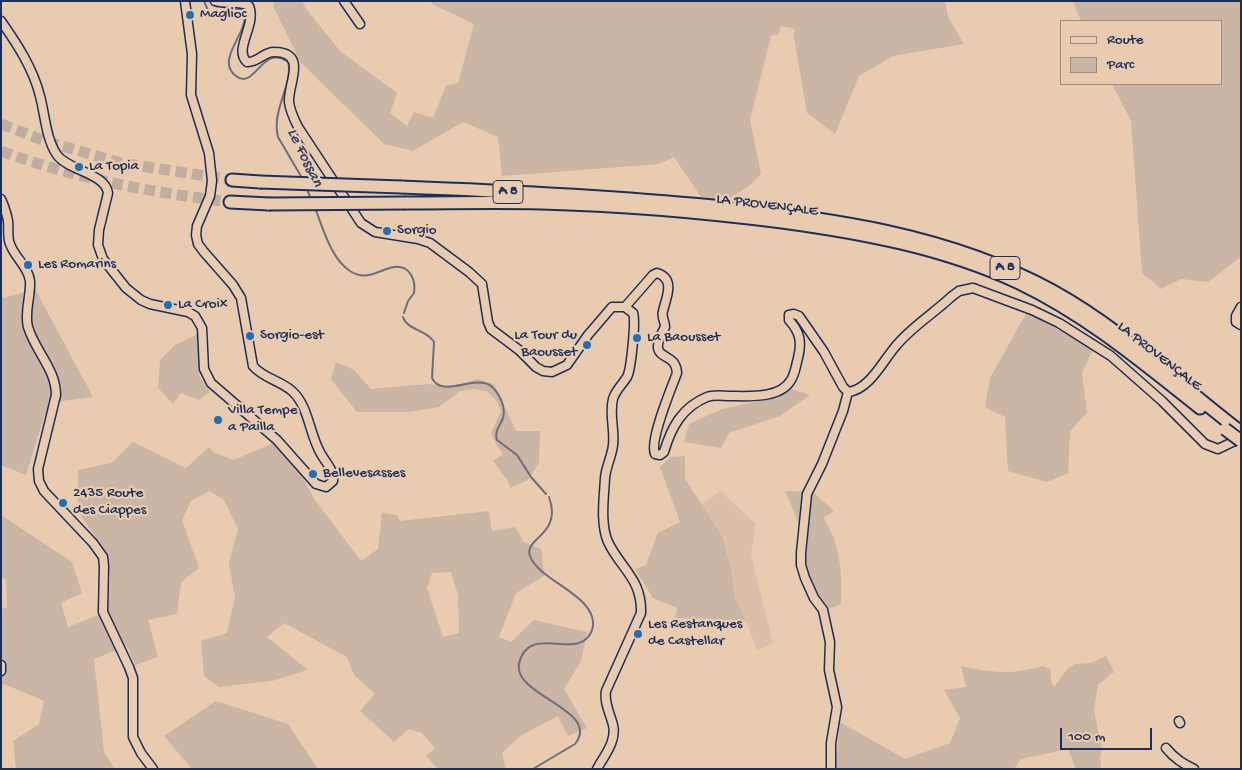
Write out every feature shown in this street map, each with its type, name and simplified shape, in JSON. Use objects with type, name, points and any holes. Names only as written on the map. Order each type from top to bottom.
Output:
[{"type":"highway","name":"LA PROVENÇALE","points":[[232,180],[402,187],[737,213],[900,242],[965,261],[1017,282],[1046,297],[1092,324],[1228,426],[1241,440]]},
{"type":"highway","name":"LA PROVENÇALE","points":[[230,202],[269,204],[614,202]]},
{"type":"highway","name":"LA PROVENÇALE","points":[[1228,426],[1241,432]]},
{"type":"street","points":[[1,21],[19,48],[33,75],[53,148],[58,157],[96,178],[105,184],[107,188],[108,193],[99,230],[98,245],[102,259],[126,288],[140,300],[188,312],[195,316],[202,328],[204,369],[211,383],[277,440],[316,484],[326,487],[333,481],[333,474],[320,452],[302,404],[286,386],[259,373],[253,366],[241,298],[233,285],[198,244],[197,226],[210,196],[212,181],[209,154],[191,95],[192,54],[185,1]]},
{"type":"street","points":[[215,1],[222,3],[242,2],[249,6],[251,18],[242,52],[243,58],[247,62],[252,62],[271,52],[286,54],[293,60],[295,66],[289,99],[290,111],[303,135],[361,223],[375,232],[418,239],[430,243],[469,272],[482,284],[488,322],[491,329],[519,350],[536,367],[543,371],[552,372],[567,365],[612,307],[625,307],[633,313],[634,326],[628,375],[616,392],[612,405],[614,442],[605,476],[604,524],[609,543],[638,588],[641,600],[640,613],[606,691],[605,697],[613,725],[613,738],[597,769]]},
{"type":"street","points":[[344,1],[360,24]]},
{"type":"street","points":[[1,199],[7,215],[10,245],[28,274],[30,283],[26,316],[28,328],[53,374],[56,385],[56,394],[38,469],[39,481],[44,491],[54,503],[93,543],[103,557],[103,612],[129,667],[132,678],[133,737],[141,753],[153,769]]},
{"type":"street","points":[[625,307],[653,275],[657,273],[666,278],[668,292],[662,313],[666,327],[658,340],[657,346],[659,352],[673,362],[676,367],[676,373],[657,431],[653,449],[655,454],[660,455],[664,452],[674,424],[683,414],[707,397],[714,395],[752,396],[772,393],[788,385],[792,379],[801,345],[798,330],[789,320],[789,315],[799,316],[824,352],[843,387],[848,392]]},
{"type":"street","points":[[848,392],[860,389],[904,337],[958,291],[973,288],[1032,310],[1086,339],[1111,356],[1162,401],[1204,444],[1218,449],[1241,440]]},
{"type":"street","points":[[1241,308],[1236,316],[1236,322],[1241,325]]},
{"type":"street","points":[[831,769],[831,743],[837,706],[829,670],[830,642],[823,610],[814,598],[805,578],[801,565],[801,553],[807,494],[844,411],[848,392]]},
{"type":"street","points":[[1,665],[1,671]]},
{"type":"street","points":[[1166,748],[1171,755],[1194,769]]},
{"type":"shaded area","points":[[720,491],[756,524],[751,555],[773,643],[757,650],[735,598],[724,537],[701,505]]},
{"type":"green space","points":[[273,1],[303,1],[304,6],[340,51],[397,93],[390,113],[407,126],[414,112],[433,118],[446,86],[458,83],[474,24],[429,1],[945,1],[948,17],[964,44],[893,56],[859,76],[835,134],[807,113],[794,37],[795,29],[781,26],[779,34],[771,36],[750,120],[761,174],[748,187],[728,199],[701,197],[674,157],[659,164],[502,176],[498,137],[463,122],[413,151],[384,144],[301,63],[274,8]]},
{"type":"green space","points":[[1073,1],[1241,1],[1241,257],[1208,282],[1181,279],[1161,289],[1142,273],[1131,121],[1113,85],[1222,85],[1222,20],[1081,20]]},
{"type":"green space","points":[[35,289],[93,397],[62,401],[45,414],[26,475],[1,465],[1,295],[4,298]]},
{"type":"green space","points":[[1027,312],[1093,350],[1082,373],[1087,413],[1070,431],[1068,473],[1047,482],[1008,471],[1005,417],[985,407],[990,378]]},
{"type":"green space","points":[[198,334],[199,375],[210,392],[199,400],[181,393],[173,404],[158,388],[160,360],[175,345]]},
{"type":"green space","points":[[336,362],[354,370],[371,389],[429,384],[450,387],[478,379],[494,384],[516,431],[540,431],[539,463],[528,480],[510,488],[508,481],[493,461],[503,454],[491,433],[501,411],[496,400],[486,391],[473,389],[460,391],[439,407],[409,412],[357,412],[331,379]]},
{"type":"green space","points":[[791,389],[810,395],[780,416],[729,433],[721,448],[684,442],[689,424],[722,409],[769,399]]},
{"type":"green space","points":[[133,442],[186,468],[209,447],[215,453],[234,460],[273,443],[301,475],[315,500],[361,561],[378,549],[382,513],[397,515],[400,521],[489,511],[492,531],[515,527],[524,542],[541,549],[544,576],[516,593],[499,637],[511,642],[534,620],[587,632],[581,661],[564,689],[587,728],[568,736],[558,716],[520,736],[502,753],[506,769],[438,769],[426,756],[435,748],[422,733],[409,729],[394,742],[360,711],[375,694],[354,675],[347,657],[284,623],[267,637],[308,670],[272,681],[219,687],[204,676],[201,641],[227,633],[235,598],[229,563],[238,529],[224,500],[209,491],[191,501],[182,520],[199,568],[181,582],[177,614],[148,620],[158,657],[135,665],[127,646],[94,659],[104,752],[115,769],[16,769],[13,741],[39,724],[44,701],[4,684],[1,687],[1,609],[7,607],[6,579],[1,578],[1,515],[72,562],[82,593],[61,603],[68,627],[108,611],[110,576],[106,552],[78,512],[78,470],[111,463]],"holes":[[[451,572],[458,595],[459,633],[443,637],[427,588],[432,573]]]},
{"type":"green space","points":[[685,456],[685,479],[723,537],[731,568],[735,598],[746,621],[675,618],[677,608],[653,598],[635,569],[646,565],[658,533],[680,522],[660,467],[671,457]]},
{"type":"green space","points":[[785,491],[813,492],[834,511],[823,518],[834,538],[837,548],[841,581],[841,604],[818,613],[795,564],[799,524]]},
{"type":"green space","points":[[1106,656],[1114,672],[1098,685],[1094,711],[1102,749],[1100,758],[1101,769],[1076,769],[1068,749],[1021,759],[1014,769],[835,769],[840,722],[905,759],[950,743],[960,718],[944,690],[966,687],[961,666],[1011,672],[1043,666],[1050,669],[1051,681],[1054,687],[1068,668],[1075,664],[1091,663]]},
{"type":"green space","points":[[216,701],[288,724],[318,769],[192,769],[164,736]]},
{"type":"waterway","name":"Le Fossan","points":[[204,1],[209,13],[218,14],[241,9],[245,13],[241,30],[230,55],[230,70],[236,76],[243,79],[248,77],[272,58],[279,58],[288,62],[288,79],[277,117],[278,137],[302,178]]},
{"type":"waterway","name":"Le Fossan","points":[[306,187],[311,199]]},
{"type":"waterway","name":"Le Fossan","points":[[315,208],[333,251],[343,266],[350,271],[356,274],[367,275],[388,268],[400,267],[411,274],[414,283],[414,293],[408,301],[404,313]]},
{"type":"waterway","name":"Le Fossan","points":[[403,317],[409,325],[427,335],[434,342],[432,378],[437,384],[451,387],[484,383],[494,389],[500,397],[504,409],[503,418],[497,431],[497,440],[517,455],[531,477],[546,494]]},
{"type":"waterway","name":"Le Fossan","points":[[533,769],[575,744],[580,732],[577,722],[568,712],[529,685],[521,675],[519,664],[523,653],[530,646],[539,644],[579,643],[589,636],[593,626],[592,615],[586,606],[535,565],[530,556],[529,550],[547,528],[551,520],[552,510],[549,497]]},
{"type":"tunnel","points":[[1,124],[45,141],[121,163],[232,180]]},
{"type":"tunnel","points":[[1,151],[86,177],[171,194],[230,202]]},
{"type":"place","name":"Maglioc","points":[[190,15]]},
{"type":"place","name":"La Topia","points":[[79,167]]},
{"type":"place","name":"Sorgio","points":[[387,231]]},
{"type":"place","name":"Les Romarins","points":[[28,265]]},
{"type":"place","name":"La Croix","points":[[168,305]]},
{"type":"place","name":"Sorgio-est","points":[[250,336]]},
{"type":"place","name":"La Baousset","points":[[637,338]]},
{"type":"place","name":"La Tour du Baousset","points":[[587,345]]},
{"type":"place","name":"Villa Tempe a Pailla","points":[[218,420]]},
{"type":"place","name":"Bellevesasses","points":[[313,474]]},
{"type":"place","name":"2435 Route des Ciappes","points":[[63,503]]},
{"type":"place","name":"Les Restanques de Castellar","points":[[638,634]]}]
